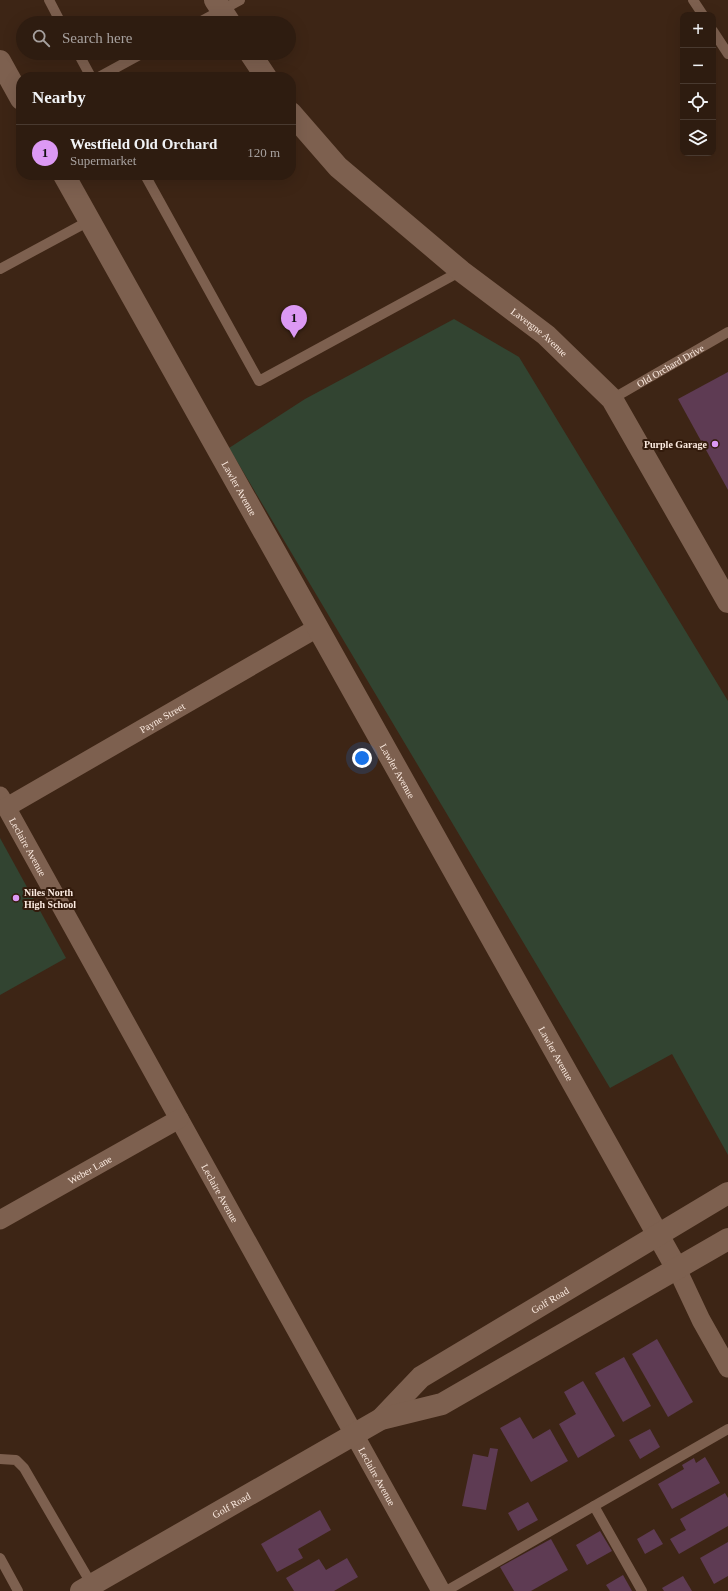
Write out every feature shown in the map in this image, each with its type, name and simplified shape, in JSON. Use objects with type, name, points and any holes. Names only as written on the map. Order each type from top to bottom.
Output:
[{"type":"street","points":[[255,60],[263,72]]},
{"type":"street","points":[[0,61],[16,90]]},
{"type":"street","name":"Lavergne Avenue","points":[[296,119],[338,167],[461,270],[546,336],[612,399],[728,602]]},
{"type":"street","name":"Lawler Avenue","points":[[67,180],[677,1269],[701,1320],[728,1368]]},
{"type":"street","name":"Payne Street","points":[[3,802],[317,628]]},
{"type":"street","name":"Leclaire Avenue","points":[[3,802],[441,1591]]},
{"type":"street","name":"Weber Lane","points":[[0,1220],[180,1119]]},
{"type":"street","name":"Golf Road","points":[[87,1588],[381,1419],[422,1377],[728,1193]]},
{"type":"street","name":"Golf Road","points":[[381,1419],[442,1404],[728,1239]]},
{"type":"lane","points":[[49,0],[57,16]]},
{"type":"lane","points":[[693,0],[701,12]]},
{"type":"lane","points":[[211,16],[226,8]]},
{"type":"lane","points":[[716,36],[728,54]]},
{"type":"lane","points":[[82,60],[88,72]]},
{"type":"lane","points":[[108,72],[130,60]]},
{"type":"lane","points":[[148,180],[259,381],[461,270]]},
{"type":"lane","points":[[0,269],[89,221]]},
{"type":"lane","name":"Old Orchard Drive","points":[[612,399],[728,332]]},
{"type":"lane","points":[[446,1591],[728,1429]]},
{"type":"lane","points":[[0,1459],[16,1460],[24,1468],[87,1588]]},
{"type":"lane","points":[[594,1506],[642,1591]]},
{"type":"lane","points":[[0,1558],[18,1591]]},
{"type":"green space","points":[[454,319],[519,357],[728,701],[728,1155],[672,1054],[610,1088],[229,448],[305,399]]},
{"type":"green space","name":"Niles North High School","points":[[0,838],[66,958],[0,995]]},
{"type":"building","name":"Purple Garage","points":[[728,372],[728,490],[678,399]]},
{"type":"building","points":[[657,1339],[693,1402],[668,1417],[632,1354]]},
{"type":"building","points":[[624,1357],[651,1406],[623,1422],[595,1373]]},
{"type":"building","points":[[583,1381],[615,1436],[578,1458],[559,1424],[576,1414],[564,1392]]},
{"type":"building","points":[[520,1417],[533,1439],[550,1429],[568,1461],[531,1482],[500,1428]]},
{"type":"building","points":[[650,1429],[660,1447],[640,1459],[629,1440]]},
{"type":"building","points":[[490,1448],[498,1449],[486,1510],[462,1506],[473,1454],[488,1457]]},
{"type":"building","points":[[705,1457],[720,1483],[672,1509],[658,1484],[684,1469],[682,1465],[694,1458],[696,1463]]},
{"type":"building","points":[[725,1493],[728,1498],[728,1526],[679,1554],[670,1539],[686,1530],[680,1519]]},
{"type":"building","points":[[528,1502],[538,1520],[518,1531],[508,1513]]},
{"type":"building","points":[[320,1510],[331,1530],[298,1549],[303,1558],[277,1572],[261,1544]]},
{"type":"building","points":[[654,1529],[663,1544],[645,1554],[637,1539]]},
{"type":"building","points":[[600,1531],[612,1551],[587,1565],[576,1545]]},
{"type":"building","points":[[551,1539],[568,1570],[531,1591],[514,1591],[500,1567]]},
{"type":"building","points":[[728,1542],[728,1576],[714,1584],[700,1558]]},
{"type":"building","points":[[347,1558],[358,1577],[334,1591],[294,1591],[286,1578],[319,1559],[326,1570]]},
{"type":"building","points":[[623,1575],[632,1591],[610,1591],[606,1585]]},
{"type":"building","points":[[683,1576],[692,1591],[664,1591],[662,1588]]},
{"type":"place","name":"Westfield Old Orchard","points":[[294,338]]},
{"type":"place","name":"Purple Garage","points":[[715,444]]},
{"type":"place","name":"Niles North High School","points":[[16,898]]}]
